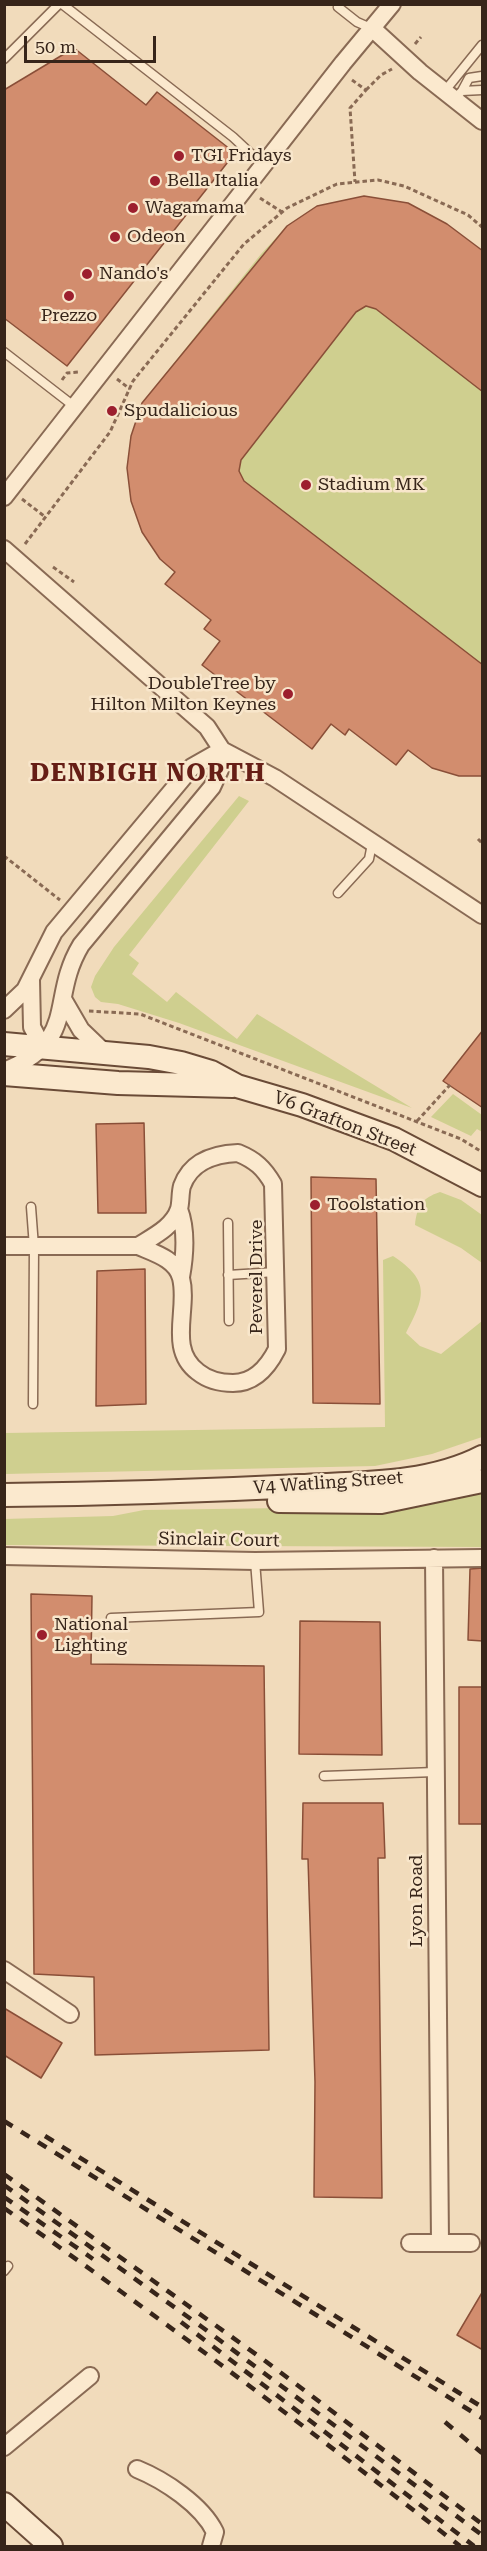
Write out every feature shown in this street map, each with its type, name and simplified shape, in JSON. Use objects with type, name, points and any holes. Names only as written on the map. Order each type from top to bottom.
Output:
[{"type":"street","points":[[7,493],[392,4]]},
{"type":"street","points":[[373,29],[483,121]]},
{"type":"street","points":[[4,549],[196,715],[222,750],[275,778],[483,915]]},
{"type":"street","points":[[4,1010],[19,998],[31,980],[54,932],[192,766],[222,750]]},
{"type":"street","points":[[105,1053],[81,1030],[66,1005],[62,988],[70,963],[81,945],[212,787],[224,761],[222,750]]},
{"type":"street","points":[[31,980],[32,1027],[43,1048],[64,1065],[81,1068],[118,1083]]},
{"type":"street","points":[[4,1073],[43,1048],[53,1036],[66,1005]]},
{"type":"street","name":"V6 Grafton Street","points":[[4,1044],[105,1053],[181,1063],[211,1072],[237,1086],[302,1105],[394,1138],[483,1185]]},
{"type":"street","name":"V6 Grafton Street","points":[[4,1073],[118,1083],[237,1086]]},
{"type":"street","name":"Peverel Drive","points":[[138,1246],[163,1231],[179,1209],[182,1187],[191,1170],[204,1160],[222,1154],[238,1153],[253,1159],[266,1171],[273,1184],[277,1272],[277,1349],[269,1365],[243,1383],[225,1383],[207,1378],[187,1361],[181,1348],[181,1277],[184,1256],[183,1219],[179,1209]]},
{"type":"street","points":[[4,1246],[138,1246],[168,1259],[181,1277]]},
{"type":"street","name":"V4 Watling Street","points":[[4,1495],[170,1493],[421,1477],[483,1457]]},
{"type":"street","name":"V4 Watling Street","points":[[170,1493],[268,1501],[381,1502],[483,1481]]},
{"type":"street","name":"Sinclair Court","points":[[4,1556],[255,1561],[483,1558]]},
{"type":"street","name":"Lyon Road","points":[[434,1558],[440,2242]]},
{"type":"street","points":[[4,1970],[70,2014]]},
{"type":"street","points":[[410,2243],[471,2242]]},
{"type":"street","points":[[4,2447],[90,2376]]},
{"type":"street","points":[[137,2469],[154,2476],[200,2508],[215,2532],[211,2547]]},
{"type":"street","points":[[4,2504],[45,2545]]},
{"type":"lane","points":[[4,59],[61,4],[233,137],[264,166]]},
{"type":"lane","points":[[338,7],[357,22],[373,29]]},
{"type":"lane","points":[[453,94],[483,45]]},
{"type":"lane","points":[[453,94],[469,78],[483,76]]},
{"type":"lane","points":[[453,94],[483,90]]},
{"type":"lane","points":[[4,352],[76,407]]},
{"type":"lane","points":[[338,893],[369,859],[372,844]]},
{"type":"lane","points":[[31,1207],[34,1247],[33,1404]]},
{"type":"lane","points":[[228,1223],[229,1321]]},
{"type":"lane","points":[[228,1275],[277,1272]]},
{"type":"lane","points":[[111,1618],[259,1612],[255,1561]]},
{"type":"lane","points":[[324,1776],[435,1772]]},
{"type":"path","points":[[339,69],[366,90],[350,108],[355,182]]},
{"type":"path","points":[[28,547],[24,543],[110,432],[133,381],[244,244],[287,208],[337,184],[378,180],[404,186],[468,215],[483,227]]},
{"type":"path","points":[[7,493],[44,516]]},
{"type":"path","points":[[51,566],[74,582]]},
{"type":"path","points":[[478,839],[483,843]]},
{"type":"path","points":[[4,856],[61,901]]},
{"type":"path","points":[[66,1005],[140,1014],[461,1138],[483,1152]]},
{"type":"path","points":[[417,1121],[450,1085]]},
{"type":"green space","name":"Stadium MK","points":[[364,196],[408,203],[447,224],[482,251],[482,776],[460,775],[442,770],[408,750],[127,468],[131,436],[142,403],[261,254],[287,226],[317,206]]},
{"type":"green space","points":[[239,796],[249,801],[129,955],[139,963],[132,974],[167,1002],[176,992],[237,1039],[257,1014],[412,1108],[179,1023],[118,1004],[101,1002],[95,997],[91,987],[95,976],[114,947]]},
{"type":"green space","points":[[453,1094],[482,1115],[482,1132],[477,1129],[471,1136],[431,1117]]},
{"type":"green space","points":[[440,1192],[461,1200],[482,1215],[482,1263],[461,1248],[415,1225],[417,1213],[425,1200]]},
{"type":"green space","points":[[393,1256],[414,1274],[419,1282],[420,1299],[406,1333],[420,1346],[441,1354],[482,1321],[482,1437],[432,1454],[375,1466],[5,1474],[5,1433],[385,1427],[383,1260]]},
{"type":"green space","points":[[482,1490],[482,1547],[5,1545],[4,1519],[113,1516],[144,1510],[423,1506]]},
{"type":"building","points":[[74,48],[146,105],[157,92],[235,153],[67,366],[4,318],[4,90]]},
{"type":"building","name":"Stadium MK","points":[[364,196],[408,203],[447,224],[483,251],[483,392],[376,309],[366,306],[356,312],[241,460],[239,471],[244,481],[483,665],[483,776],[459,776],[432,768],[408,750],[396,765],[349,729],[345,735],[331,724],[312,749],[202,665],[220,641],[204,629],[211,620],[165,584],[175,572],[160,559],[142,532],[131,501],[127,468],[131,436],[142,403],[287,226],[317,206]]},
{"type":"building","points":[[483,1030],[483,1108],[443,1081]]},
{"type":"building","points":[[144,1123],[146,1213],[98,1213],[96,1124]]},
{"type":"building","points":[[311,1177],[376,1179],[380,1404],[313,1403]]},
{"type":"building","points":[[145,1269],[146,1404],[96,1406],[97,1271]]},
{"type":"building","points":[[483,1568],[483,1641],[468,1640],[470,1569]]},
{"type":"building","points":[[31,1594],[92,1596],[91,1664],[264,1666],[269,2050],[95,2055],[94,1977],[34,1974]]},
{"type":"building","points":[[300,1621],[380,1622],[382,1755],[299,1754]]},
{"type":"building","points":[[459,1687],[483,1687],[483,1824],[459,1824]]},
{"type":"building","points":[[303,1803],[383,1803],[385,1858],[378,1858],[382,2198],[314,2197],[315,2082],[308,1859],[302,1859]]},
{"type":"building","points":[[4,2008],[62,2043],[41,2078],[4,2055]]},
{"type":"building","points":[[483,2291],[483,2350],[457,2335]]},
{"type":"railway","points":[[4,2121],[482,2418]]},
{"type":"railway","points":[[45,2136],[482,2407]]},
{"type":"railway","points":[[4,2174],[264,2360],[482,2524]]},
{"type":"railway","points":[[4,2185],[202,2327],[482,2535]]},
{"type":"railway","points":[[4,2197],[93,2259]]},
{"type":"railway","points":[[4,2208],[234,2374],[460,2546]]},
{"type":"railway","points":[[181,2322],[474,2546]]},
{"type":"railway","points":[[445,2422],[482,2453]]},
{"type":"place","name":"TGI Fridays","points":[[179,156]]},
{"type":"place","name":"Bella Italia","points":[[155,181]]},
{"type":"place","name":"Wagamama","points":[[133,208]]},
{"type":"place","name":"Odeon","points":[[115,237]]},
{"type":"place","name":"Nando's","points":[[87,274]]},
{"type":"place","name":"Prezzo","points":[[69,296]]},
{"type":"place","name":"Spudalicious","points":[[112,411]]},
{"type":"place","name":"Stadium MK","points":[[306,485]]},
{"type":"place","name":"DoubleTree by Hilton Milton Keynes","points":[[288,694]]},
{"type":"place","name":"Toolstation","points":[[315,1205]]},
{"type":"place","name":"National Lighting","points":[[42,1635]]},
{"type":"district","name":"DENBIGH NORTH","points":[[148,774]]}]
